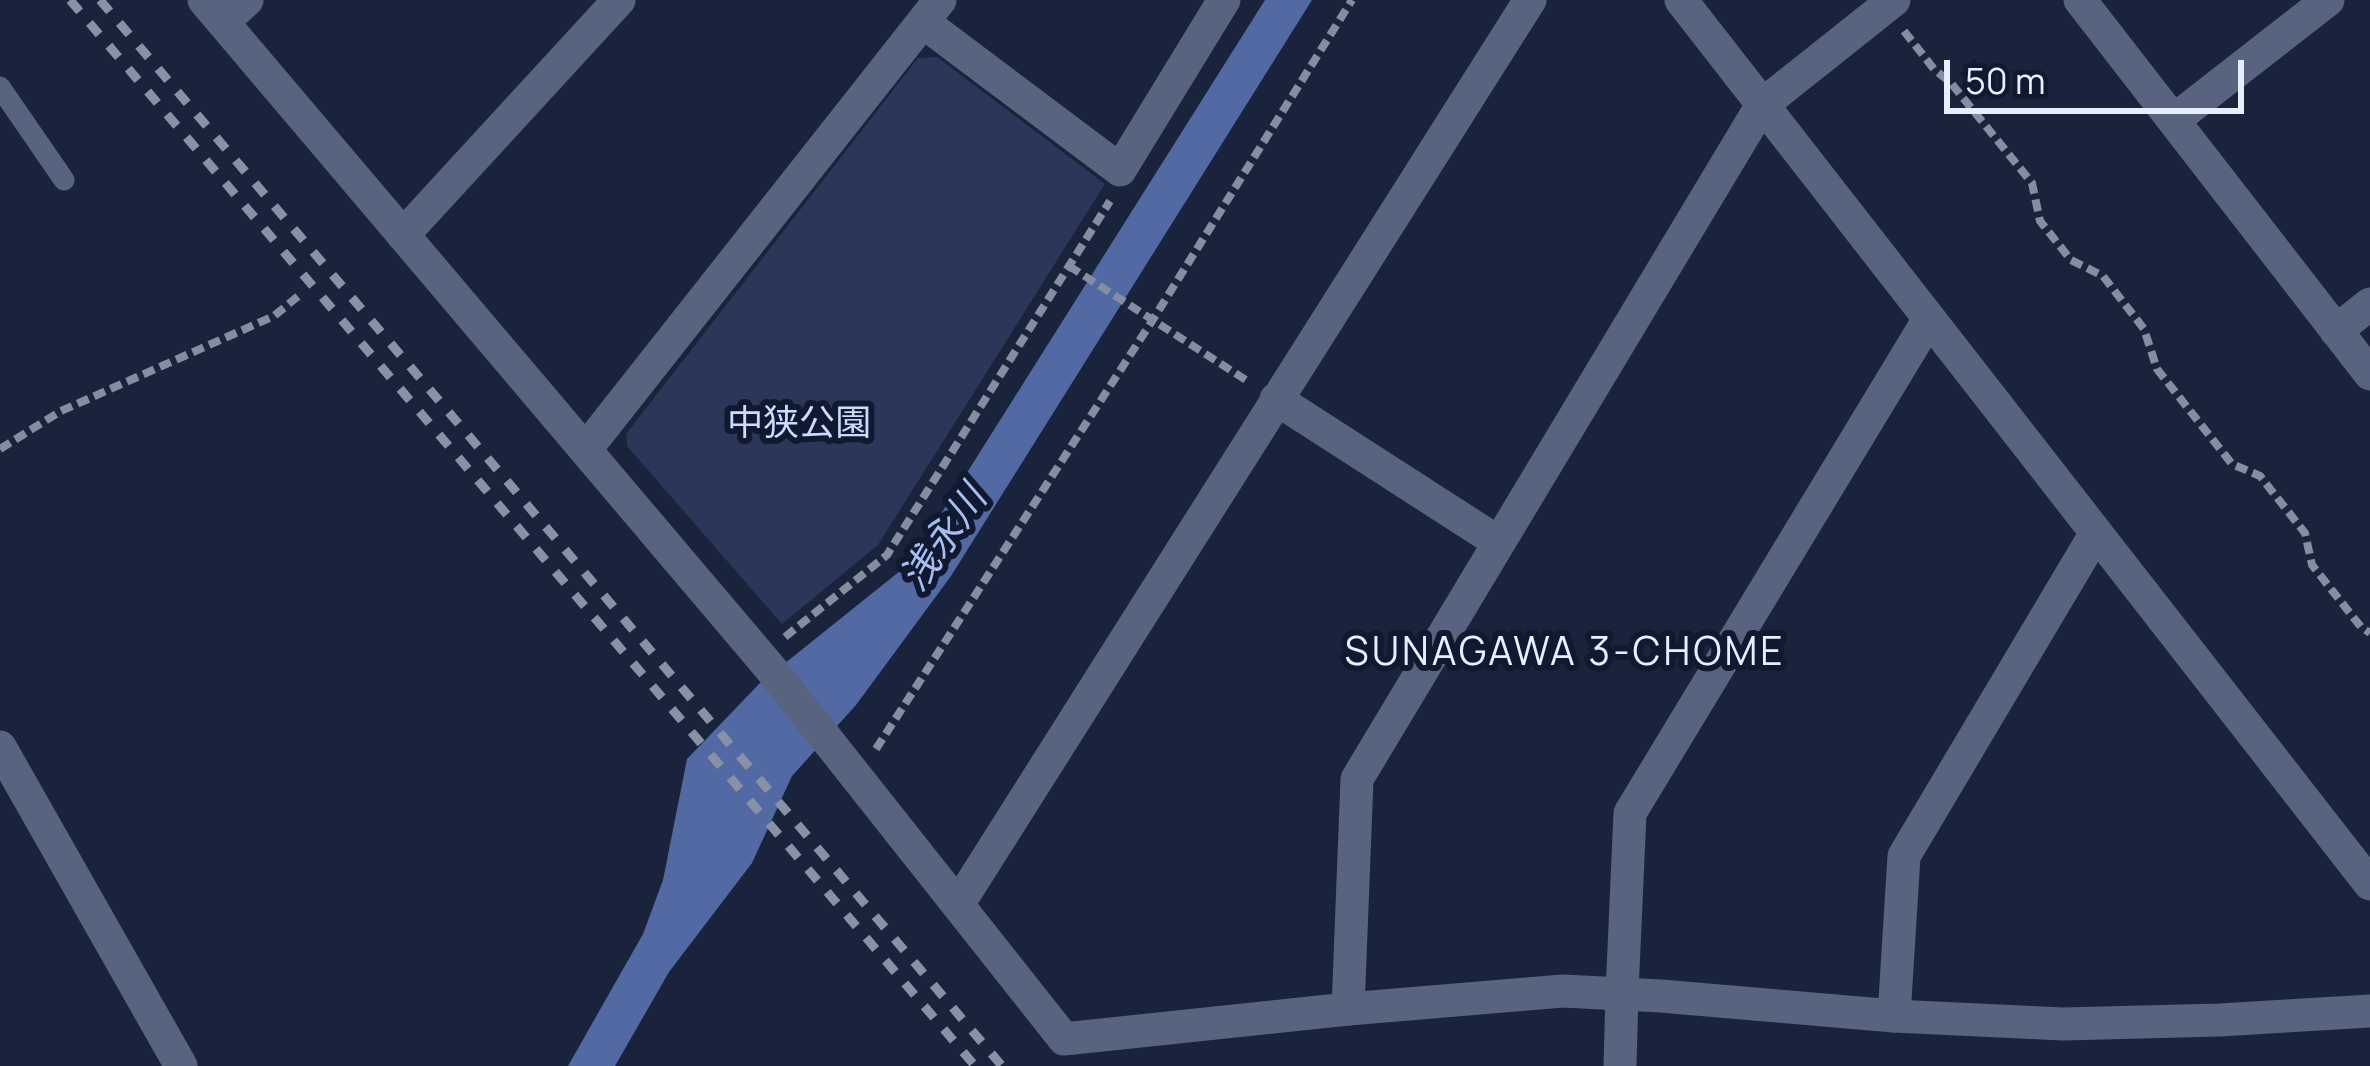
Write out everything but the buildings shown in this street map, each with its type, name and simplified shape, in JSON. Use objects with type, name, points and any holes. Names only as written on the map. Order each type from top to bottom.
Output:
[{"type":"street","points":[[403,235],[619,0]]},
{"type":"street","points":[[586,449],[931,11],[1120,170],[1224,0]]},
{"type":"street","points":[[959,903],[1530,0]]},
{"type":"street","points":[[1681,0],[2370,884]]},
{"type":"street","points":[[2080,0],[2370,374]]},
{"type":"street","points":[[2174,120],[2327,0]]},
{"type":"street","points":[[1348,1009],[1357,779],[1762,105],[1890,4]]},
{"type":"street","points":[[225,7],[403,235],[586,449],[775,655],[837,750],[1064,1039],[1563,991],[2063,1024],[2370,1011]]},
{"type":"street","points":[[2336,331],[2370,304]]},
{"type":"street","points":[[1620,1052],[1630,813],[1929,319]]},
{"type":"street","points":[[1276,399],[1498,542]]},
{"type":"street","points":[[1894,1016],[1904,856],[2096,533]]},
{"type":"street","points":[[0,747],[181,1066]]},
{"type":"lane","points":[[0,87],[64,179]]},
{"type":"path","points":[[872,755],[1352,0]]},
{"type":"path","points":[[1890,4],[2032,183],[2040,221],[2071,260],[2103,276],[2144,329],[2157,369],[2232,464],[2260,476],[2305,533],[2312,565],[2370,633]]},
{"type":"path","points":[[775,655],[887,555],[1117,190],[1120,170]]},
{"type":"path","points":[[1069,266],[1276,399]]},
{"type":"path","points":[[0,449],[61,411],[274,316],[302,293]]},
{"type":"green space","name":"中狭公園","points":[[937,57],[1105,184],[878,545],[782,624],[627,446],[626,434],[918,58]]},
{"type":"water","name":"浅永川","points":[[1265,0],[1312,0],[951,576],[856,705],[792,776],[752,863],[669,972],[615,1066],[568,1066],[643,934],[663,880],[687,759],[759,684],[910,563]]},
{"type":"railway","points":[[70,0],[975,1066]]},
{"type":"railway","points":[[100,0],[1002,1066]]},
{"type":"district","name":"SUNAGAWA 3-CHOME","points":[[1565,654]]}]
